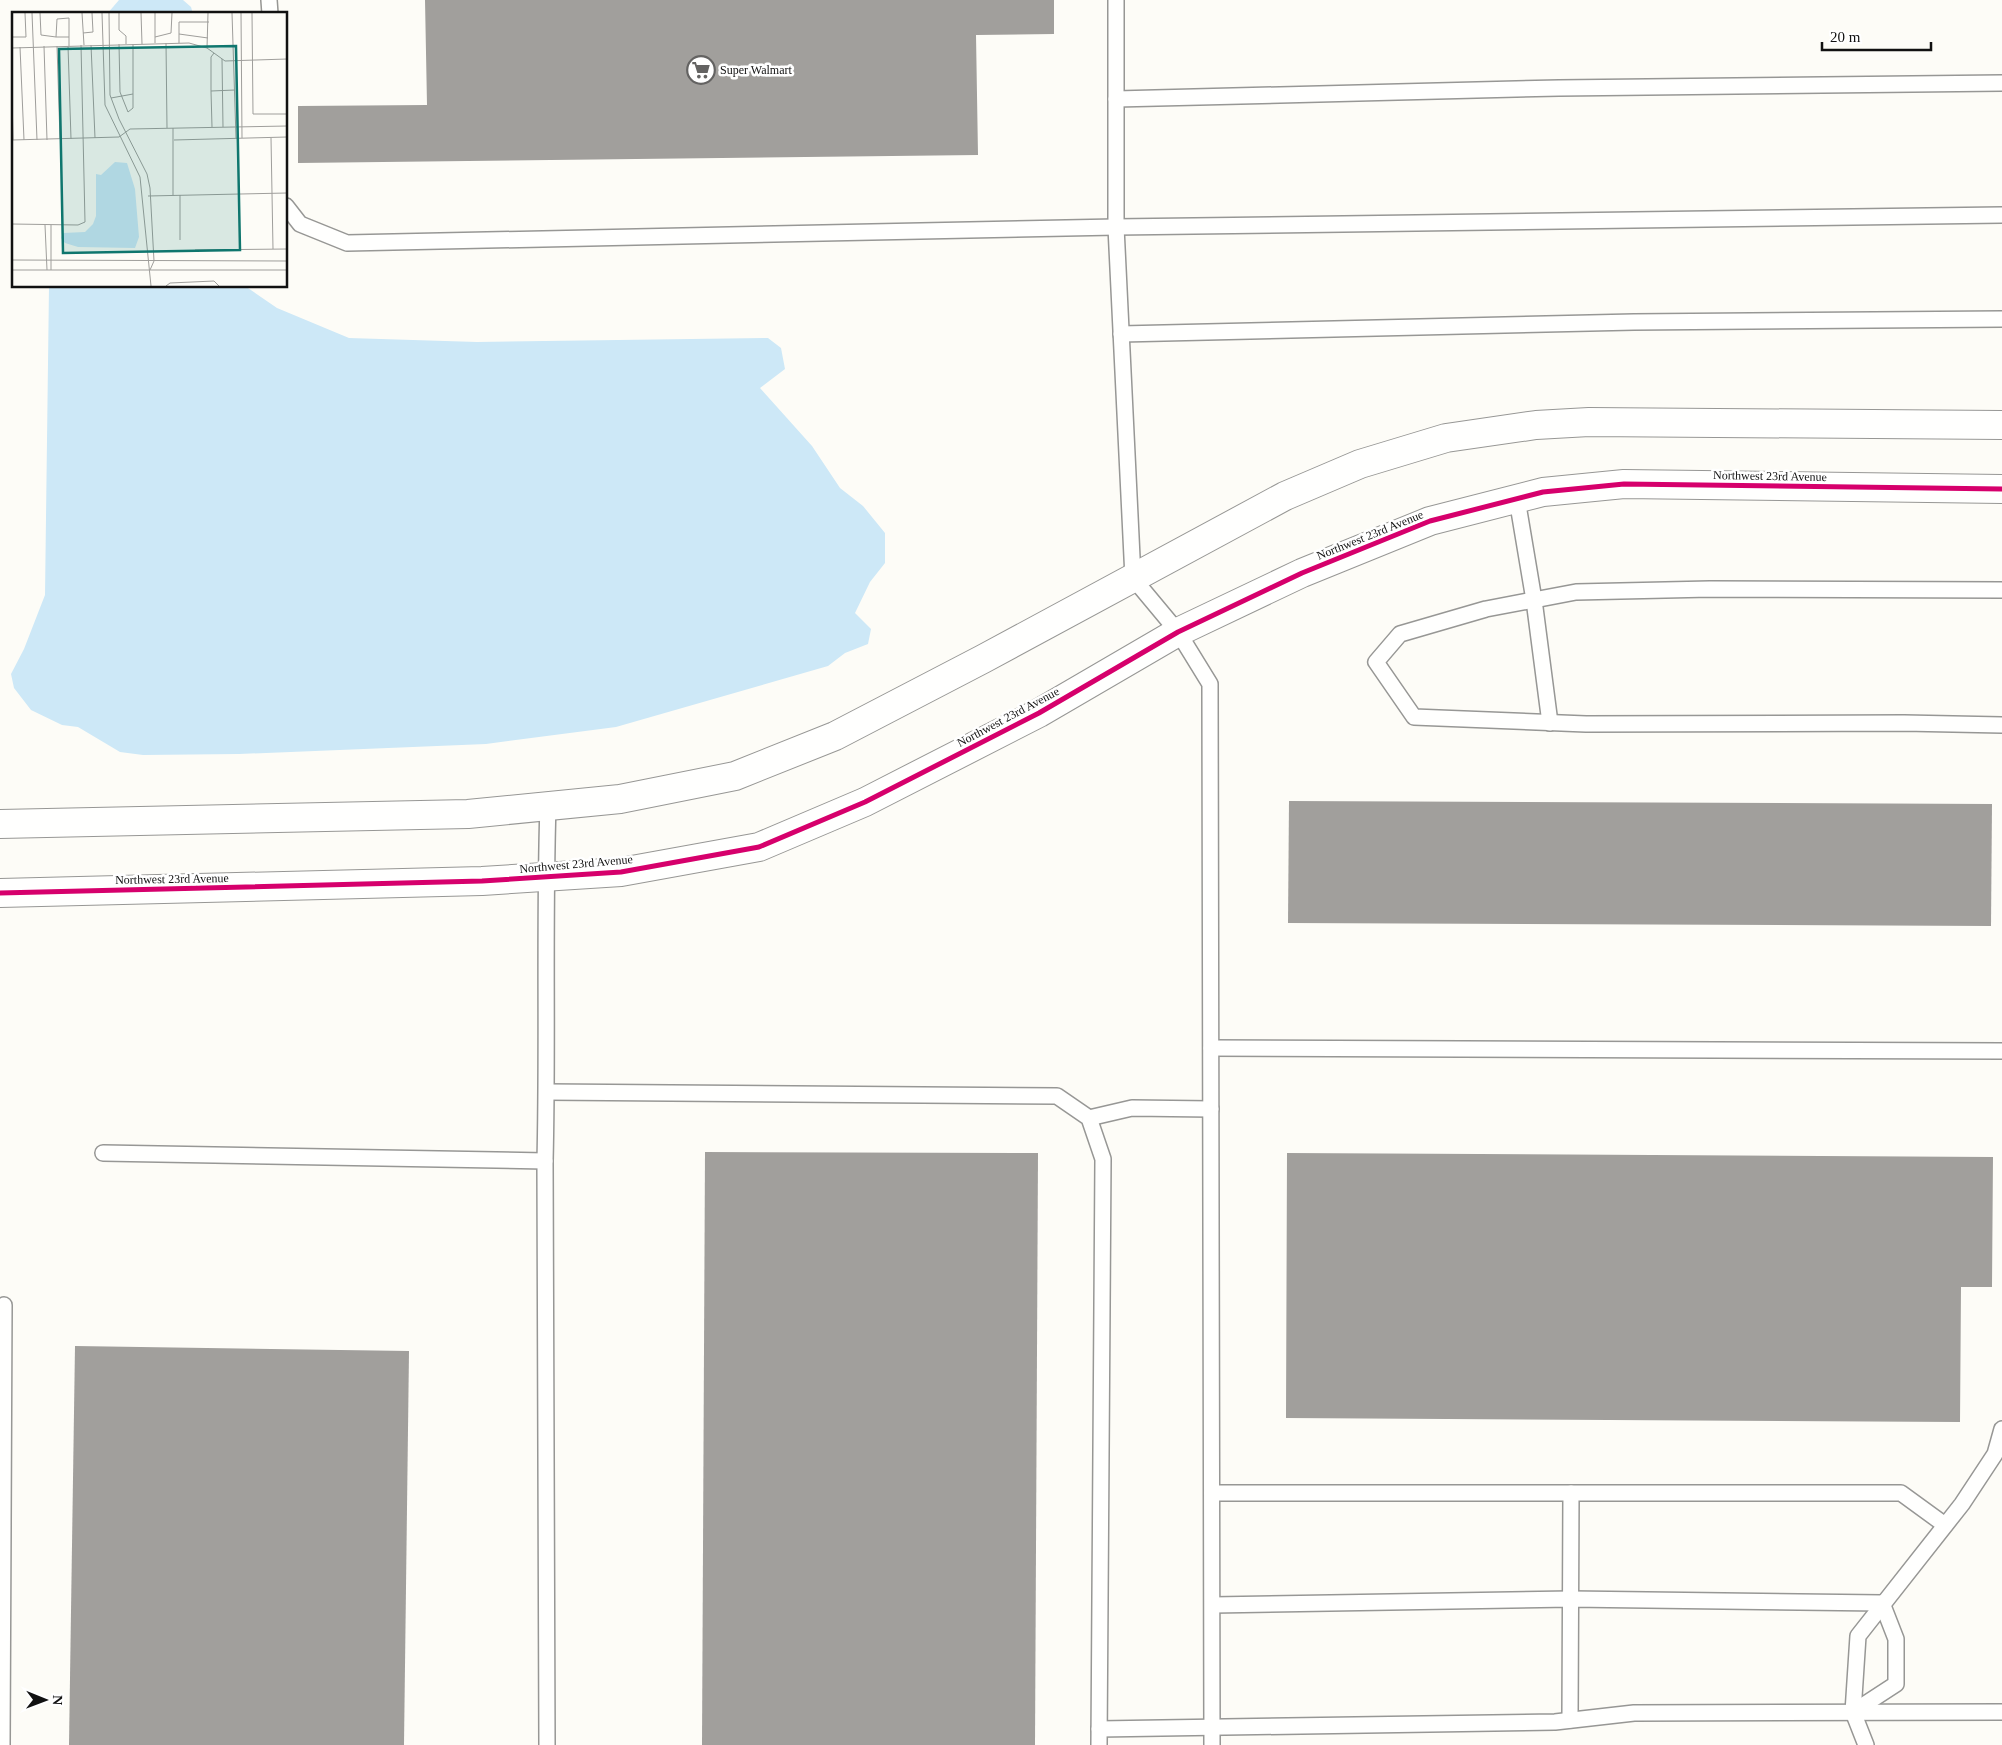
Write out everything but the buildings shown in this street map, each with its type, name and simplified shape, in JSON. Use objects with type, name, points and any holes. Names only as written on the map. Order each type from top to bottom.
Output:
[{"type":"street","points":[[0,824],[468,814],[620,799],[735,776],[835,736],[1285,496],[1360,464],[1446,438],[1536,425],[1589,422],[2002,425]]},
{"type":"street","name":"Northwest 23rd Avenue","points":[[0,893],[482,881],[621,872],[759,847],[865,802],[1013,727],[1178,632],[1302,573],[1430,521],[1543,492],[1624,484],[2002,490]]},
{"type":"lane","points":[[1116,0],[1116,227],[1133,578],[1178,632],[1210,684],[1212,1745]]},
{"type":"lane","points":[[1116,99],[1559,88],[2002,83]]},
{"type":"lane","points":[[288,209],[300,224],[347,242],[1116,227],[2002,215]]},
{"type":"lane","points":[[1121,334],[1634,322],[2002,319]]},
{"type":"lane","points":[[1517,499],[1534,600],[1550,723]]},
{"type":"lane","points":[[2002,590],[1710,589],[1576,592],[1486,609],[1400,634],[1376,662],[1414,717],[1550,723],[2002,725]]},
{"type":"lane","points":[[547,1745],[545,1161],[548,806]]},
{"type":"lane","points":[[1211,1048],[2002,1051]]},
{"type":"lane","points":[[547,1092],[1058,1096],[1089,1118],[1103,1159],[1099,1745]]},
{"type":"lane","points":[[1089,1118],[1132,1108],[1211,1109]]},
{"type":"lane","points":[[103,1153],[545,1161]]},
{"type":"lane","points":[[2,1745],[4,1305]]},
{"type":"lane","points":[[1866,1745],[1853,1712],[1858,1636],[1998,1456],[2002,1429]]},
{"type":"lane","points":[[1212,1493],[1901,1493],[1945,1526]]},
{"type":"lane","points":[[1570,1720],[1571,1493]]},
{"type":"lane","points":[[1212,1605],[1570,1599],[1882,1604]]},
{"type":"lane","points":[[1853,1712],[1896,1684],[1896,1639],[1882,1604]]},
{"type":"lane","points":[[1099,1729],[1555,1722],[1634,1713],[2002,1712]]},
{"type":"water","points":[[119,0],[183,0],[191,7],[192,12],[109,12]]},
{"type":"water","points":[[49,288],[248,288],[277,308],[349,338],[477,342],[768,338],[781,348],[785,369],[760,388],[812,446],[840,488],[863,506],[885,533],[885,563],[870,582],[855,613],[871,629],[868,644],[845,653],[828,666],[616,727],[486,744],[239,754],[143,755],[120,752],[78,727],[62,725],[31,710],[14,688],[11,674],[24,649],[45,595]]},
{"type":"cycle path","points":[[0,893],[482,881],[621,872],[759,847],[865,802],[1039,713],[1178,632],[1302,573],[1430,521],[1543,492],[1624,484],[2002,489]]},
{"type":"place","name":"Super Walmart","points":[[701,70]]}]
